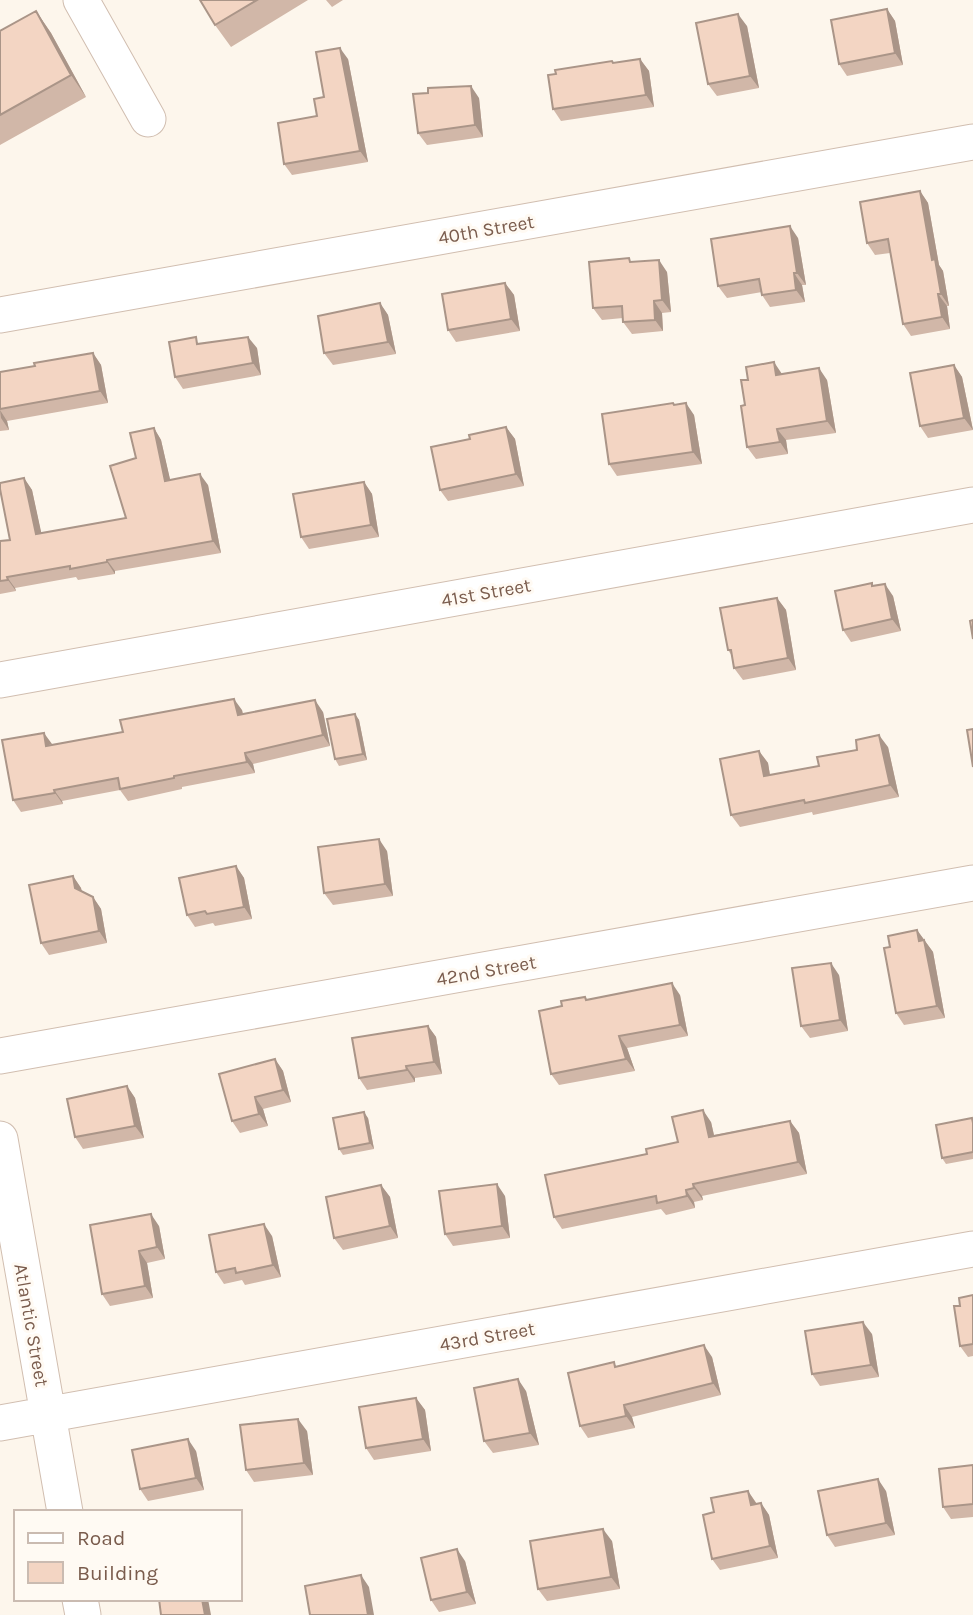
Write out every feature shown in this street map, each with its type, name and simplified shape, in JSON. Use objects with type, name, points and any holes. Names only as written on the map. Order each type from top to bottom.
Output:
[{"type":"street","points":[[81,0],[148,119]]},
{"type":"street","name":"40th Street","points":[[0,315],[973,142]]},
{"type":"street","name":"41st Street","points":[[0,680],[973,505]]},
{"type":"street","name":"42nd Street","points":[[0,1056],[973,883]]},
{"type":"street","name":"Atlantic Street","points":[[0,1139],[65,1510]]},
{"type":"street","name":"43rd Street","points":[[0,1423],[973,1249]]},
{"type":"building","points":[[200,0],[257,0],[215,25]]},
{"type":"building","points":[[887,9],[895,53],[839,64],[831,20]]},
{"type":"building","points":[[36,11],[71,75],[0,115],[0,31]]},
{"type":"building","points":[[738,14],[750,76],[708,84],[696,23]]},
{"type":"building","points":[[340,48],[360,151],[284,164],[278,123],[317,116],[314,99],[324,97],[316,52]]},
{"type":"building","points":[[640,59],[646,95],[553,109],[548,75],[556,74],[555,70]]},
{"type":"building","points":[[471,86],[475,125],[418,133],[413,94],[428,93],[428,88]]},
{"type":"building","points":[[920,191],[932,260],[935,259],[942,317],[903,324],[888,239],[867,243],[860,202]]},
{"type":"building","points":[[790,226],[797,273],[794,273],[796,290],[762,295],[759,279],[718,286],[711,239]]},
{"type":"building","points":[[629,258],[630,262],[659,260],[662,300],[654,301],[655,320],[623,322],[622,306],[593,308],[589,262]]},
{"type":"building","points":[[505,283],[511,319],[448,330],[442,294]]},
{"type":"building","points":[[380,303],[388,342],[324,353],[318,316]]},
{"type":"building","points":[[196,337],[197,344],[248,337],[253,363],[175,377],[169,342]]},
{"type":"building","points":[[93,353],[100,391],[0,409],[0,372]]},
{"type":"building","points":[[774,362],[776,375],[819,368],[827,421],[777,429],[780,442],[747,447],[741,406],[745,405],[741,380],[748,380],[746,367]]},
{"type":"building","points":[[954,365],[964,418],[920,426],[910,373]]},
{"type":"building","points":[[686,403],[693,452],[609,464],[602,414]]},
{"type":"building","points":[[506,427],[516,474],[440,490],[431,447],[470,439],[469,435]]},
{"type":"building","points":[[154,428],[165,481],[200,474],[213,541],[70,569],[70,566],[7,577],[8,580],[0,581],[0,541],[10,540],[0,483],[24,478],[36,534],[126,518],[110,466],[136,458],[130,433]]},
{"type":"building","points":[[364,482],[371,525],[301,537],[293,494]]},
{"type":"building","points":[[872,583],[872,586],[885,584],[892,619],[843,630],[835,591]]},
{"type":"building","points":[[777,598],[788,658],[734,668],[720,608]]},
{"type":"building","points":[[234,699],[238,715],[315,700],[323,735],[245,753],[247,762],[174,778],[120,789],[118,778],[13,800],[2,740],[44,733],[46,746],[123,732],[120,720]]},
{"type":"building","points":[[355,714],[363,754],[335,759],[327,719]]},
{"type":"building","points":[[973,729],[973,767],[967,730]]},
{"type":"building","points":[[879,735],[890,785],[731,815],[720,759],[759,751],[764,776],[819,766],[817,757],[857,750],[856,740]]},
{"type":"building","points":[[379,839],[385,884],[324,893],[318,847]]},
{"type":"building","points":[[236,866],[244,907],[187,915],[179,878]]},
{"type":"building","points":[[73,876],[75,888],[93,897],[99,931],[41,943],[29,885]]},
{"type":"building","points":[[917,930],[919,941],[924,940],[937,1006],[896,1013],[884,948],[890,947],[888,936]]},
{"type":"building","points":[[831,963],[840,1020],[801,1026],[792,968]]},
{"type":"building","points":[[672,983],[680,1025],[619,1036],[626,1059],[551,1074],[539,1011],[562,1006],[561,1001],[585,997],[586,1000]]},
{"type":"building","points":[[428,1026],[434,1062],[406,1066],[407,1070],[359,1078],[352,1038]]},
{"type":"building","points":[[275,1059],[283,1090],[255,1097],[259,1114],[232,1121],[219,1074]]},
{"type":"building","points":[[127,1086],[135,1126],[75,1137],[67,1099]]},
{"type":"building","points":[[703,1110],[709,1137],[790,1121],[798,1162],[693,1184],[694,1188],[686,1190],[687,1196],[657,1203],[656,1196],[554,1217],[545,1175],[647,1154],[646,1149],[678,1142],[672,1117]]},
{"type":"building","points":[[364,1112],[370,1143],[339,1149],[333,1118]]},
{"type":"building","points":[[972,1118],[973,1152],[942,1158],[936,1125]]},
{"type":"building","points":[[497,1184],[502,1226],[445,1234],[439,1191]]},
{"type":"building","points":[[381,1185],[390,1226],[334,1238],[326,1197]]},
{"type":"building","points":[[151,1214],[157,1247],[139,1251],[145,1286],[102,1294],[90,1225]]},
{"type":"building","points":[[264,1224],[273,1265],[236,1273],[235,1268],[216,1272],[209,1235]]},
{"type":"building","points":[[973,1295],[973,1344],[960,1346],[954,1306],[960,1306],[959,1298]]},
{"type":"building","points":[[863,1322],[871,1365],[812,1374],[805,1331]]},
{"type":"building","points":[[704,1345],[713,1383],[624,1405],[626,1416],[580,1426],[568,1373],[614,1362],[615,1367]]},
{"type":"building","points":[[518,1379],[530,1433],[484,1441],[474,1388]]},
{"type":"building","points":[[416,1398],[423,1439],[366,1448],[359,1407]]},
{"type":"building","points":[[298,1419],[304,1463],[246,1470],[240,1425]]},
{"type":"building","points":[[188,1439],[196,1478],[140,1489],[132,1450]]},
{"type":"building","points":[[973,1465],[973,1504],[943,1507],[939,1469]]},
{"type":"building","points":[[878,1479],[886,1523],[827,1535],[818,1491]]},
{"type":"building","points":[[748,1491],[751,1505],[761,1503],[770,1546],[712,1559],[703,1515],[714,1512],[711,1498]]},
{"type":"building","points":[[603,1529],[611,1577],[538,1589],[530,1541]]},
{"type":"building","points":[[457,1549],[467,1592],[431,1600],[421,1558]]},
{"type":"building","points":[[361,1575],[368,1615],[310,1615],[305,1586]]},
{"type":"building","points":[[159,1601],[202,1601],[205,1615],[161,1615]]}]
